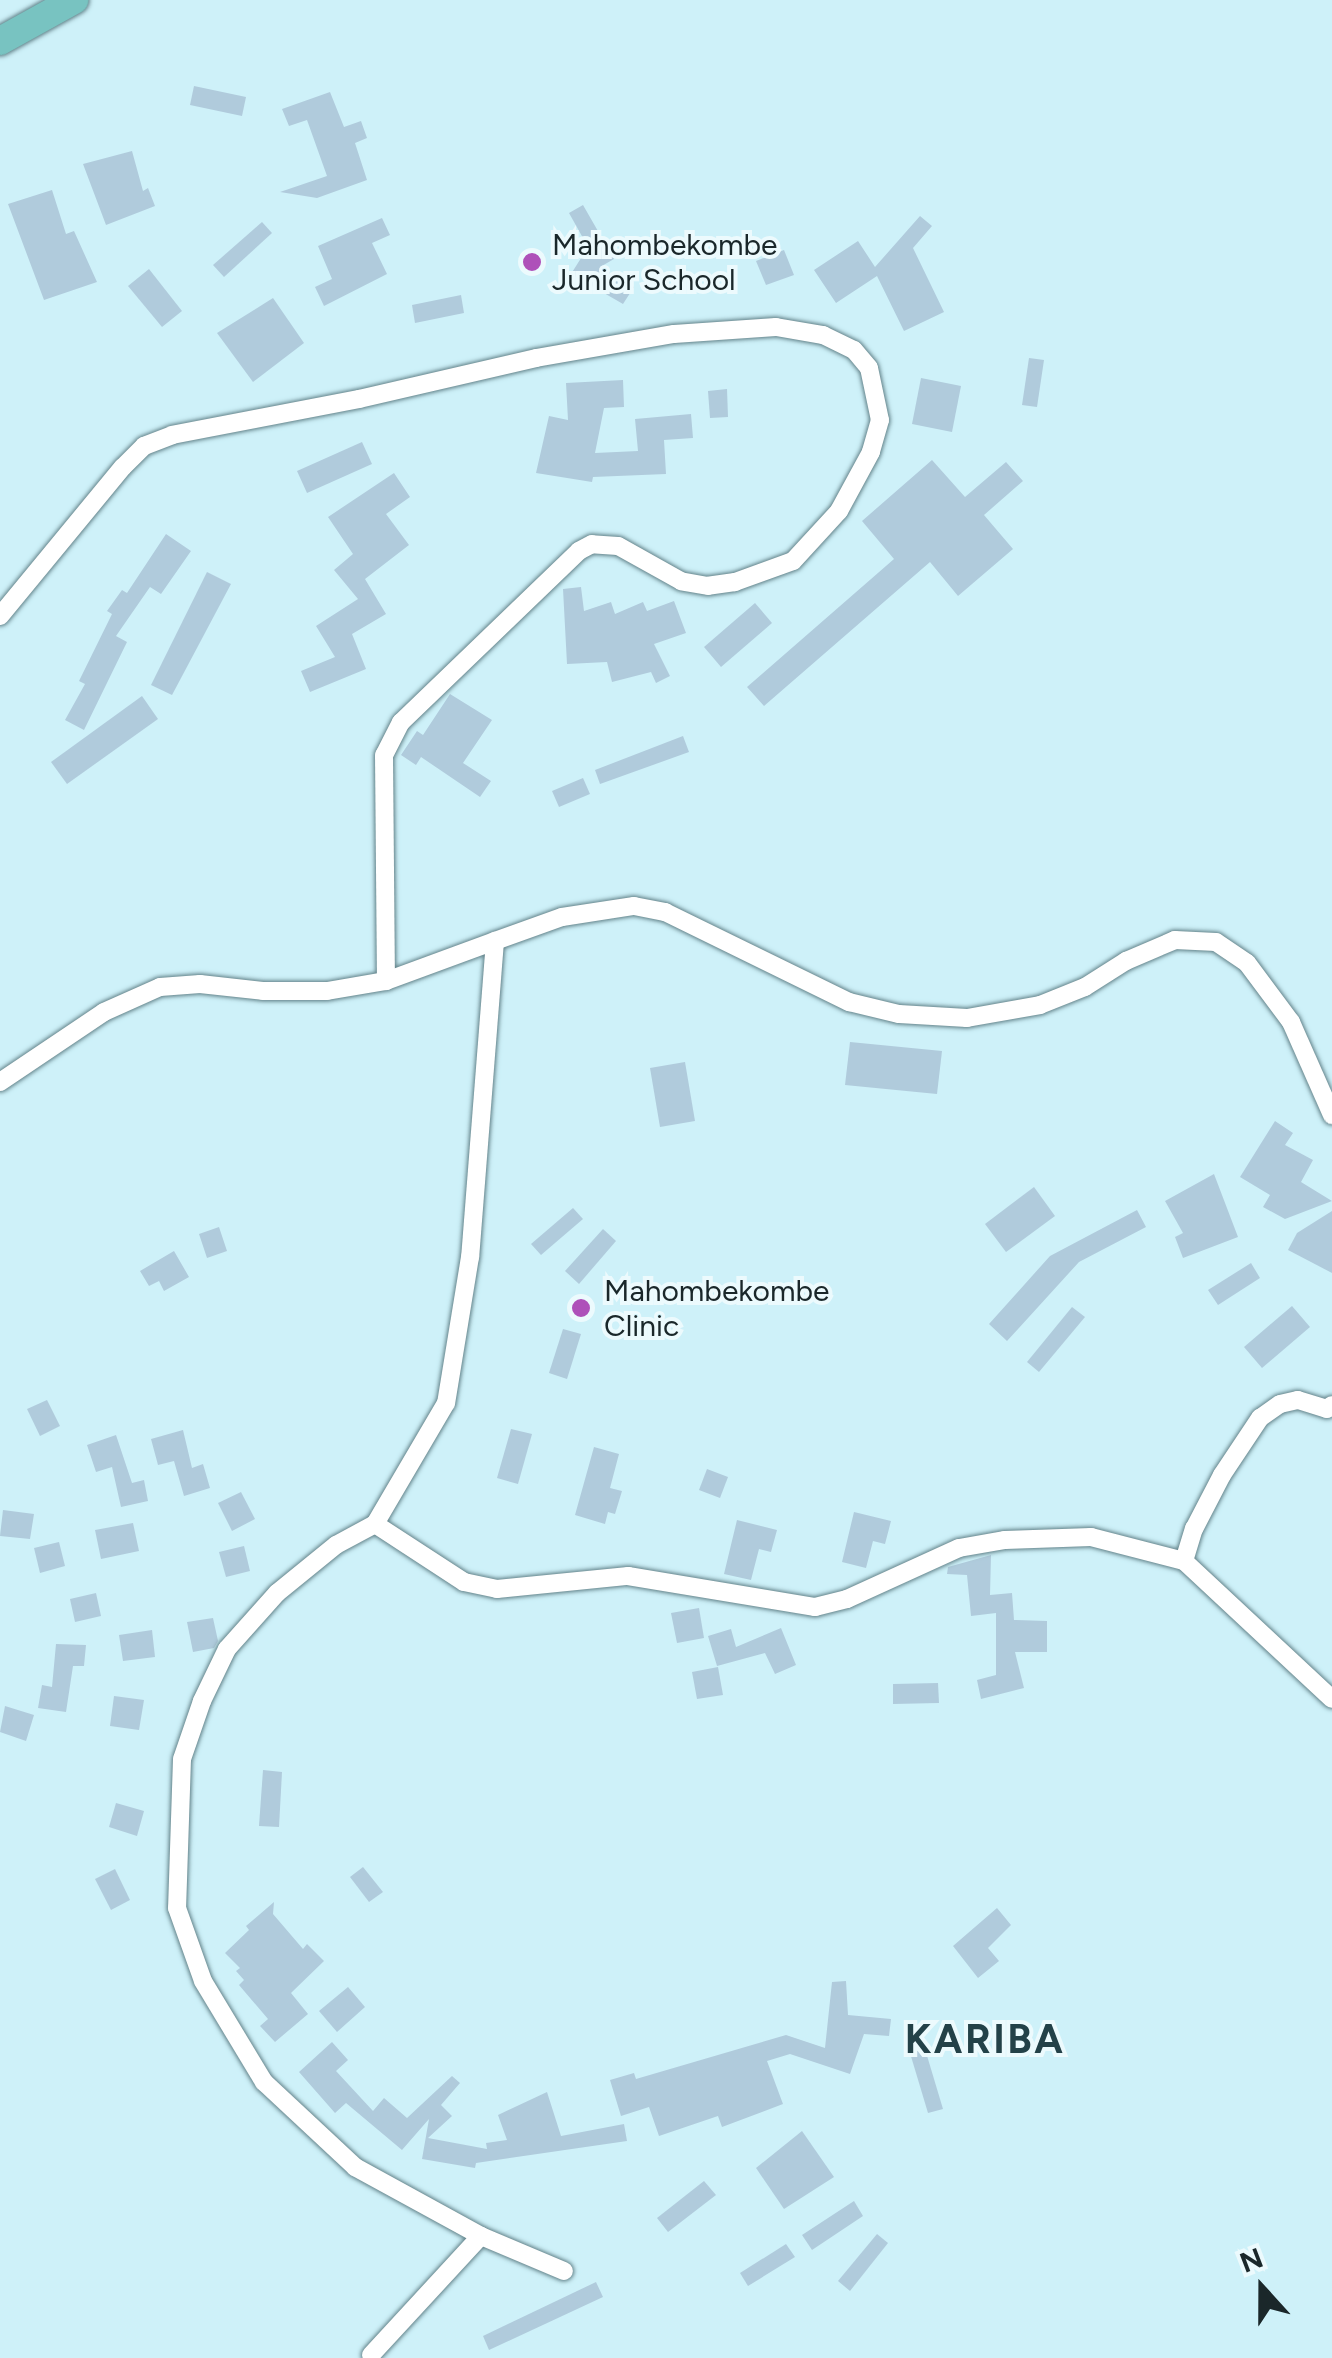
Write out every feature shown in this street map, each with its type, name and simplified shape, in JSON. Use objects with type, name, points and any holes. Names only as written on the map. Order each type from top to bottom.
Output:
[{"type":"main road","points":[[0,40],[74,0]]},
{"type":"street","points":[[0,616],[122,466],[144,446],[172,435],[359,399],[536,358],[674,334],[776,328],[823,335],[854,350],[869,368],[880,420],[876,436],[839,511],[792,561],[735,582],[708,586],[680,582],[618,546],[592,544],[579,551],[401,722],[384,755],[386,980]]},
{"type":"street","points":[[0,1082],[104,1012],[160,987],[200,984],[264,991],[326,991],[386,980],[562,916],[603,908],[650,909],[665,912],[849,1002],[898,1014],[967,1018],[1040,1006],[1085,988],[1126,961],[1175,940],[1216,942],[1247,963],[1291,1022],[1332,1115]]},
{"type":"street","points":[[496,941],[470,1257],[446,1402],[374,1524],[336,1545],[278,1592],[227,1649],[202,1700],[182,1759],[177,1908],[203,1981],[264,2082],[354,2167],[481,2236],[564,2270]]},
{"type":"street","points":[[1184,1561],[1194,1529],[1222,1475],[1260,1418],[1280,1404],[1298,1400],[1330,1409]]},
{"type":"street","points":[[374,1524],[464,1582],[496,1589],[628,1576],[815,1606],[847,1599],[959,1548],[1005,1540],[1090,1537],[1184,1561],[1332,1700]]},
{"type":"street","points":[[372,2355],[481,2236]]},
{"type":"building","points":[[194,86],[246,97],[242,116],[190,105]]},
{"type":"building","points":[[330,92],[344,127],[361,121],[367,138],[355,143],[367,180],[317,198],[280,192],[327,176],[307,120],[289,126],[282,109]]},
{"type":"building","points":[[132,151],[143,191],[148,188],[155,206],[106,225],[83,164]]},
{"type":"building","points":[[52,190],[66,234],[74,231],[97,282],[44,300],[8,204]]},
{"type":"building","points":[[583,205],[614,259],[600,267],[634,287],[623,304],[571,274],[588,247],[569,213]]},
{"type":"building","points":[[920,216],[932,226],[913,248],[944,312],[904,331],[877,276],[836,303],[814,270],[858,241],[875,267]]},
{"type":"building","points":[[382,218],[390,235],[372,243],[387,274],[324,306],[315,287],[332,279],[318,246]]},
{"type":"building","points":[[262,222],[272,233],[224,277],[213,265]]},
{"type":"building","points":[[784,250],[794,275],[766,285],[756,261]]},
{"type":"building","points":[[149,269],[182,311],[162,327],[128,286]]},
{"type":"building","points":[[461,295],[464,313],[415,323],[412,305]]},
{"type":"building","points":[[273,298],[304,343],[253,382],[217,333]]},
{"type":"building","points":[[1029,358],[1044,360],[1037,407],[1022,405]]},
{"type":"building","points":[[921,378],[961,386],[952,432],[912,424]]},
{"type":"building","points":[[623,380],[624,407],[604,408],[595,453],[638,451],[635,419],[691,414],[693,438],[664,440],[666,474],[593,477],[592,482],[536,473],[549,416],[568,420],[566,383]]},
{"type":"building","points":[[727,389],[728,417],[710,418],[708,391]]},
{"type":"building","points":[[362,442],[372,464],[307,493],[297,471]]},
{"type":"building","points":[[932,460],[965,497],[1006,462],[1023,481],[984,515],[1013,549],[958,596],[930,562],[764,706],[747,687],[894,559],[862,521]]},
{"type":"building","points":[[394,473],[410,497],[386,514],[409,545],[365,579],[386,614],[352,634],[366,669],[310,692],[301,671],[335,657],[316,626],[358,599],[334,570],[353,554],[328,517]]},
{"type":"building","points":[[166,534],[191,551],[161,594],[150,587],[116,636],[127,642],[84,730],[65,720],[85,684],[79,681],[112,614],[107,611],[122,590],[127,593]]},
{"type":"building","points":[[207,572],[231,584],[172,695],[151,685]]},
{"type":"building","points":[[581,587],[584,611],[611,602],[615,614],[643,602],[647,611],[674,601],[686,633],[654,644],[670,676],[656,683],[651,672],[612,682],[607,662],[567,664],[563,589]]},
{"type":"building","points":[[755,603],[772,623],[721,667],[704,647]]},
{"type":"building","points":[[450,694],[492,720],[463,763],[491,781],[480,797],[421,757],[416,765],[401,755],[417,731],[423,735]]},
{"type":"building","points":[[142,696],[158,719],[67,784],[51,762]]},
{"type":"building","points":[[683,736],[689,752],[600,784],[595,770]]},
{"type":"building","points":[[583,778],[590,794],[559,807],[552,791]]},
{"type":"building","points":[[850,1042],[942,1051],[937,1094],[845,1085]]},
{"type":"building","points":[[685,1062],[695,1121],[660,1127],[650,1068]]},
{"type":"building","points":[[1275,1121],[1293,1133],[1285,1145],[1313,1160],[1301,1182],[1332,1201],[1285,1219],[1263,1207],[1270,1195],[1240,1177]]},
{"type":"building","points":[[1214,1174],[1238,1237],[1183,1258],[1175,1237],[1183,1233],[1165,1201]]},
{"type":"building","points":[[1034,1187],[1055,1216],[1006,1252],[985,1224]]},
{"type":"building","points":[[573,1208],[583,1219],[541,1255],[531,1244]]},
{"type":"building","points":[[1137,1210],[1146,1227],[1079,1262],[1007,1341],[989,1324],[1050,1256]]},
{"type":"building","points":[[1332,1211],[1332,1273],[1288,1250],[1297,1233]]},
{"type":"building","points":[[219,1227],[227,1251],[207,1258],[199,1234]]},
{"type":"building","points":[[603,1229],[616,1241],[579,1284],[565,1271]]},
{"type":"building","points":[[174,1251],[189,1277],[164,1291],[159,1281],[149,1286],[140,1271]]},
{"type":"building","points":[[1251,1263],[1260,1278],[1218,1305],[1208,1290]]},
{"type":"building","points":[[1292,1306],[1310,1327],[1262,1368],[1244,1347]]},
{"type":"building","points":[[1072,1307],[1085,1317],[1039,1372],[1027,1362]]},
{"type":"building","points":[[563,1329],[581,1334],[567,1379],[549,1373]]},
{"type":"building","points":[[47,1400],[60,1426],[40,1436],[27,1409]]},
{"type":"building","points":[[511,1429],[532,1434],[518,1484],[497,1478]]},
{"type":"building","points":[[183,1430],[192,1468],[203,1464],[210,1488],[184,1496],[174,1461],[158,1465],[151,1439]]},
{"type":"building","points":[[116,1435],[132,1483],[144,1480],[148,1501],[121,1507],[112,1467],[96,1472],[87,1445]]},
{"type":"building","points":[[594,1447],[619,1454],[610,1488],[622,1491],[615,1514],[608,1512],[605,1524],[575,1515]]},
{"type":"building","points":[[707,1469],[728,1477],[720,1498],[699,1490]]},
{"type":"building","points":[[241,1492],[255,1519],[232,1531],[218,1503]]},
{"type":"building","points":[[3,1510],[34,1514],[30,1539],[0,1536]]},
{"type":"building","points":[[854,1512],[891,1521],[885,1544],[873,1541],[866,1568],[842,1562]]},
{"type":"building","points":[[737,1520],[777,1530],[771,1552],[759,1549],[751,1580],[724,1574]]},
{"type":"building","points":[[133,1523],[139,1551],[101,1559],[95,1530]]},
{"type":"building","points":[[59,1542],[65,1566],[40,1573],[34,1548]]},
{"type":"building","points":[[244,1546],[250,1571],[226,1577],[219,1552]]},
{"type":"building","points":[[991,1555],[990,1595],[1012,1593],[1014,1620],[1047,1621],[1047,1652],[1015,1652],[1024,1688],[981,1699],[977,1680],[996,1675],[996,1613],[971,1616],[967,1575],[947,1574],[948,1567]]},
{"type":"building","points":[[96,1593],[101,1616],[75,1622],[70,1599]]},
{"type":"building","points":[[699,1608],[704,1638],[677,1643],[671,1613]]},
{"type":"building","points":[[213,1618],[218,1641],[214,1648],[193,1652],[187,1622]]},
{"type":"building","points":[[781,1628],[796,1665],[775,1674],[765,1653],[717,1666],[708,1636],[731,1629],[736,1647]]},
{"type":"building","points":[[152,1630],[155,1657],[123,1661],[119,1635]]},
{"type":"building","points":[[56,1644],[86,1645],[84,1666],[73,1666],[66,1712],[38,1708],[42,1685],[52,1687]]},
{"type":"building","points":[[718,1667],[723,1695],[697,1699],[692,1672]]},
{"type":"building","points":[[938,1683],[939,1703],[893,1704],[893,1684]]},
{"type":"building","points":[[114,1696],[144,1700],[139,1730],[110,1726]]},
{"type":"building","points":[[5,1706],[34,1715],[26,1741],[0,1732]]},
{"type":"building","points":[[263,1770],[282,1772],[279,1827],[259,1826]]},
{"type":"building","points":[[116,1803],[144,1811],[137,1836],[109,1827]]},
{"type":"building","points":[[363,1867],[383,1892],[369,1902],[350,1877]]},
{"type":"building","points":[[115,1869],[130,1900],[111,1910],[95,1879]]},
{"type":"building","points":[[274,1902],[273,1914],[303,1949],[307,1944],[324,1961],[291,1993],[308,2014],[275,2042],[260,2026],[268,2019],[239,1985],[244,1980],[236,1971],[240,1968],[225,1953],[249,1930],[246,1926]]},
{"type":"building","points":[[997,1908],[1011,1925],[988,1948],[999,1961],[978,1978],[953,1946]]},
{"type":"building","points":[[846,1981],[848,2015],[891,2019],[889,2036],[864,2034],[850,2074],[790,2054],[767,2061],[783,2104],[722,2127],[718,2116],[659,2136],[649,2107],[621,2116],[610,2080],[634,2073],[636,2079],[786,2035],[825,2048],[832,1982]]},
{"type":"building","points":[[348,1987],[365,2007],[337,2032],[319,2011]]},
{"type":"building","points":[[332,2042],[348,2060],[336,2071],[373,2111],[384,2098],[407,2118],[452,2076],[460,2083],[441,2105],[452,2116],[428,2138],[487,2149],[486,2143],[507,2140],[498,2115],[547,2092],[561,2136],[624,2124],[627,2141],[476,2163],[475,2168],[422,2159],[429,2119],[402,2150],[346,2103],[335,2113],[299,2072]]},
{"type":"building","points":[[925,2049],[943,2109],[928,2113],[910,2053]]},
{"type":"building","points":[[802,2131],[834,2177],[784,2209],[756,2168]]},
{"type":"building","points":[[704,2181],[716,2195],[668,2232],[657,2218]]},
{"type":"building","points":[[854,2201],[863,2216],[812,2250],[802,2235]]},
{"type":"building","points":[[877,2234],[888,2243],[850,2291],[838,2281]]},
{"type":"building","points":[[786,2244],[795,2257],[748,2286],[740,2273]]},
{"type":"building","points":[[596,2282],[603,2297],[489,2350],[483,2336]]},
{"type":"place","name":"Mahombekombe Junior School","points":[[532,262]]},
{"type":"place","name":"Mahombekombe Clinic","points":[[581,1308]]},
{"type":"district","name":"KARIBA","points":[[985,2039]]}]
